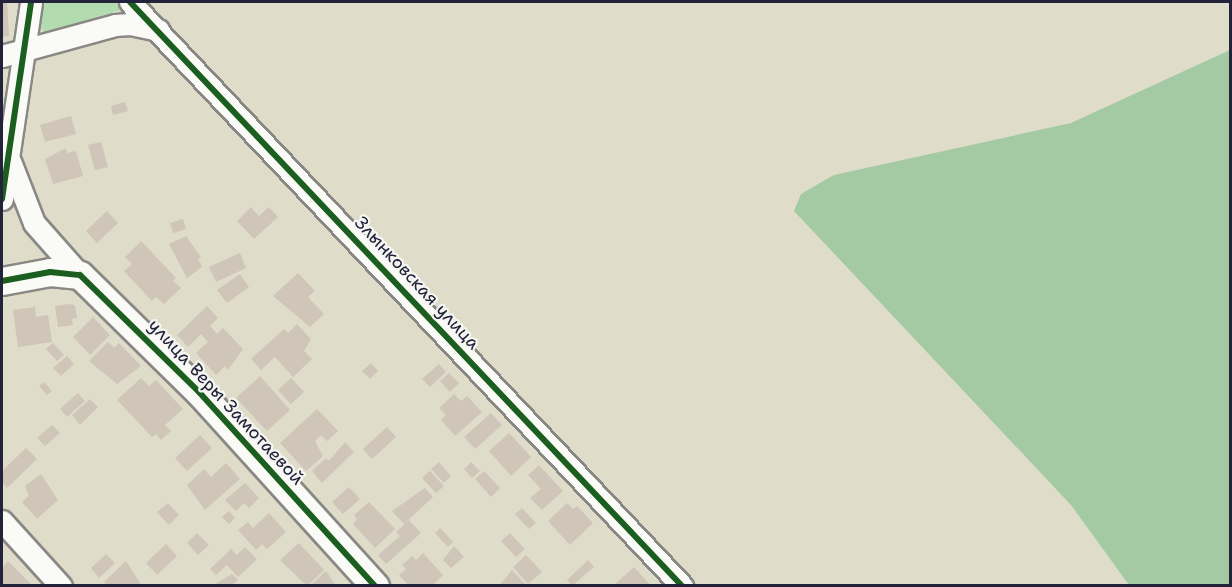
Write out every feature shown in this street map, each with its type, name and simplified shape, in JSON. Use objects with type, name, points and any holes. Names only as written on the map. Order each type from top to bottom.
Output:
[{"type":"street","name":"Злынковская улица","points":[[130,2],[682,585]]},
{"type":"street","points":[[2,199],[32,4]]},
{"type":"street","points":[[2,56],[115,25],[143,25],[158,30]]},
{"type":"street","name":"улица Веры Замотаевой","points":[[8,155],[34,223],[80,275],[191,383],[375,585]]},
{"type":"street","points":[[2,281],[50,272],[80,275]]},
{"type":"street","points":[[2,521],[61,585]]},
{"type":"green space","points":[[44,2],[116,2],[120,10],[45,34],[39,23]]},
{"type":"green space","points":[[1230,50],[1230,585],[1129,585],[1071,505],[794,211],[801,194],[834,175],[1071,123]]},
{"type":"building","points":[[2,2],[7,2],[9,36],[2,37]]},
{"type":"building","points":[[125,102],[128,111],[113,115],[111,106]]},
{"type":"building","points":[[71,116],[76,134],[45,142],[40,125]]},
{"type":"building","points":[[101,142],[108,167],[95,170],[88,145]]},
{"type":"building","points":[[66,148],[67,153],[76,151],[83,176],[53,184],[45,159]]},
{"type":"building","points":[[251,207],[259,216],[269,207],[278,217],[254,239],[237,221]]},
{"type":"building","points":[[107,211],[118,223],[97,243],[86,231]]},
{"type":"building","points":[[183,219],[186,229],[173,233],[170,223]]},
{"type":"building","points":[[186,236],[201,257],[198,259],[202,267],[187,278],[169,244]]},
{"type":"building","points":[[141,241],[176,278],[173,281],[181,288],[164,304],[156,297],[152,301],[124,271],[132,264],[125,257]]},
{"type":"building","points":[[240,253],[246,268],[216,282],[209,267]]},
{"type":"building","points":[[298,273],[315,291],[308,297],[324,314],[310,327],[273,296]]},
{"type":"building","points":[[240,274],[249,287],[227,303],[217,290]]},
{"type":"building","points":[[75,305],[77,318],[72,319],[73,325],[58,327],[55,306]]},
{"type":"building","points":[[207,306],[218,318],[210,326],[217,334],[223,328],[243,349],[228,370],[225,366],[216,375],[196,353],[208,342],[201,334],[188,347],[177,335]]},
{"type":"building","points":[[35,307],[36,317],[48,315],[52,342],[18,347],[13,310]]},
{"type":"building","points":[[93,317],[110,335],[90,355],[73,337]]},
{"type":"building","points":[[297,324],[311,339],[304,351],[312,359],[293,377],[275,357],[261,370],[251,359],[284,329],[288,333]]},
{"type":"building","points":[[108,342],[114,348],[119,343],[141,366],[117,384],[89,361]]},
{"type":"building","points":[[53,343],[64,355],[57,361],[46,349]]},
{"type":"building","points":[[67,356],[74,364],[61,376],[53,368]]},
{"type":"building","points":[[371,363],[378,371],[370,379],[362,371]]},
{"type":"building","points":[[439,364],[446,372],[430,387],[422,379]]},
{"type":"building","points":[[449,373],[459,383],[450,392],[440,381]]},
{"type":"building","points":[[260,376],[290,410],[267,431],[236,398]]},
{"type":"building","points":[[141,378],[149,386],[156,380],[183,409],[165,425],[171,431],[161,440],[156,434],[152,437],[117,400]]},
{"type":"building","points":[[291,378],[304,392],[291,404],[278,390]]},
{"type":"building","points":[[44,382],[52,391],[47,395],[39,386]]},
{"type":"building","points":[[78,393],[85,401],[67,417],[60,409]]},
{"type":"building","points":[[454,394],[461,401],[467,396],[482,412],[455,436],[441,420],[446,415],[439,408]]},
{"type":"building","points":[[90,399],[98,407],[80,425],[72,415]]},
{"type":"building","points":[[317,409],[338,431],[327,441],[321,435],[315,441],[323,456],[306,471],[280,443]]},
{"type":"building","points":[[491,413],[502,425],[475,449],[464,437]]},
{"type":"building","points":[[52,425],[60,433],[45,446],[37,438]]},
{"type":"building","points":[[387,427],[396,437],[372,459],[363,449]]},
{"type":"building","points":[[509,433],[531,457],[511,476],[489,451]]},
{"type":"building","points":[[200,435],[212,448],[187,471],[175,458]]},
{"type":"building","points":[[345,442],[354,452],[322,483],[312,471],[326,458],[329,461]]},
{"type":"building","points":[[26,448],[37,459],[7,488],[2,482],[2,471]]},
{"type":"building","points":[[439,462],[451,476],[444,483],[431,469]]},
{"type":"building","points":[[471,462],[480,471],[472,478],[464,469]]},
{"type":"building","points":[[226,463],[240,479],[205,510],[187,485],[204,469],[211,477]]},
{"type":"building","points":[[539,465],[563,491],[542,510],[530,498],[541,489],[528,475]]},
{"type":"building","points":[[430,471],[444,486],[436,493],[422,478]]},
{"type":"building","points":[[484,471],[500,488],[491,497],[475,479]]},
{"type":"building","points":[[41,474],[58,500],[37,519],[22,502],[29,496],[25,486]]},
{"type":"building","points":[[245,483],[259,498],[249,508],[244,503],[236,511],[225,500]]},
{"type":"building","points":[[349,487],[360,499],[343,514],[332,502]]},
{"type":"building","points":[[425,488],[433,497],[404,524],[392,511]]},
{"type":"building","points":[[369,502],[395,529],[375,548],[353,524],[357,519],[354,515]]},
{"type":"building","points":[[168,503],[179,515],[169,525],[157,512]]},
{"type":"building","points":[[567,503],[573,509],[577,506],[593,523],[570,545],[548,521]]},
{"type":"building","points":[[522,508],[536,523],[529,529],[515,514]]},
{"type":"building","points":[[229,511],[235,518],[229,524],[222,517]]},
{"type":"building","points":[[269,513],[286,532],[267,549],[262,544],[256,550],[238,530],[248,522],[253,528]]},
{"type":"building","points":[[409,520],[421,533],[386,564],[378,555],[400,536],[396,532]]},
{"type":"building","points":[[440,528],[453,542],[448,547],[435,533]]},
{"type":"building","points":[[197,533],[209,545],[198,555],[187,543]]},
{"type":"building","points":[[510,533],[525,549],[516,557],[501,541]]},
{"type":"building","points":[[299,543],[324,570],[307,586],[280,560]]},
{"type":"building","points":[[166,544],[177,556],[157,575],[146,563]]},
{"type":"building","points":[[454,546],[464,557],[451,568],[443,560]]},
{"type":"building","points":[[245,547],[257,559],[238,577],[227,565],[216,575],[210,569],[231,549],[237,555]]},
{"type":"building","points":[[423,553],[443,575],[432,586],[409,586],[399,575],[406,569],[402,565],[412,556],[416,560]]},
{"type":"building","points":[[106,554],[115,563],[99,578],[91,568]]},
{"type":"building","points":[[526,555],[542,572],[528,584],[513,567]]},
{"type":"building","points":[[588,560],[594,567],[572,586],[567,580]]},
{"type":"building","points":[[8,561],[31,584],[29,586],[2,586],[2,568]]},
{"type":"building","points":[[126,561],[142,586],[108,586],[104,582]]},
{"type":"building","points":[[634,567],[651,586],[613,586]]},
{"type":"building","points":[[512,570],[527,586],[499,586]]},
{"type":"building","points":[[326,571],[336,586],[310,586]]},
{"type":"building","points":[[232,574],[238,580],[231,586],[212,586]]},
{"type":"cycle path","points":[[2,199],[31,2]]},
{"type":"cycle path","points":[[130,2],[682,586]]},
{"type":"cycle path","points":[[2,281],[50,272],[80,275],[199,392],[375,586]]}]
